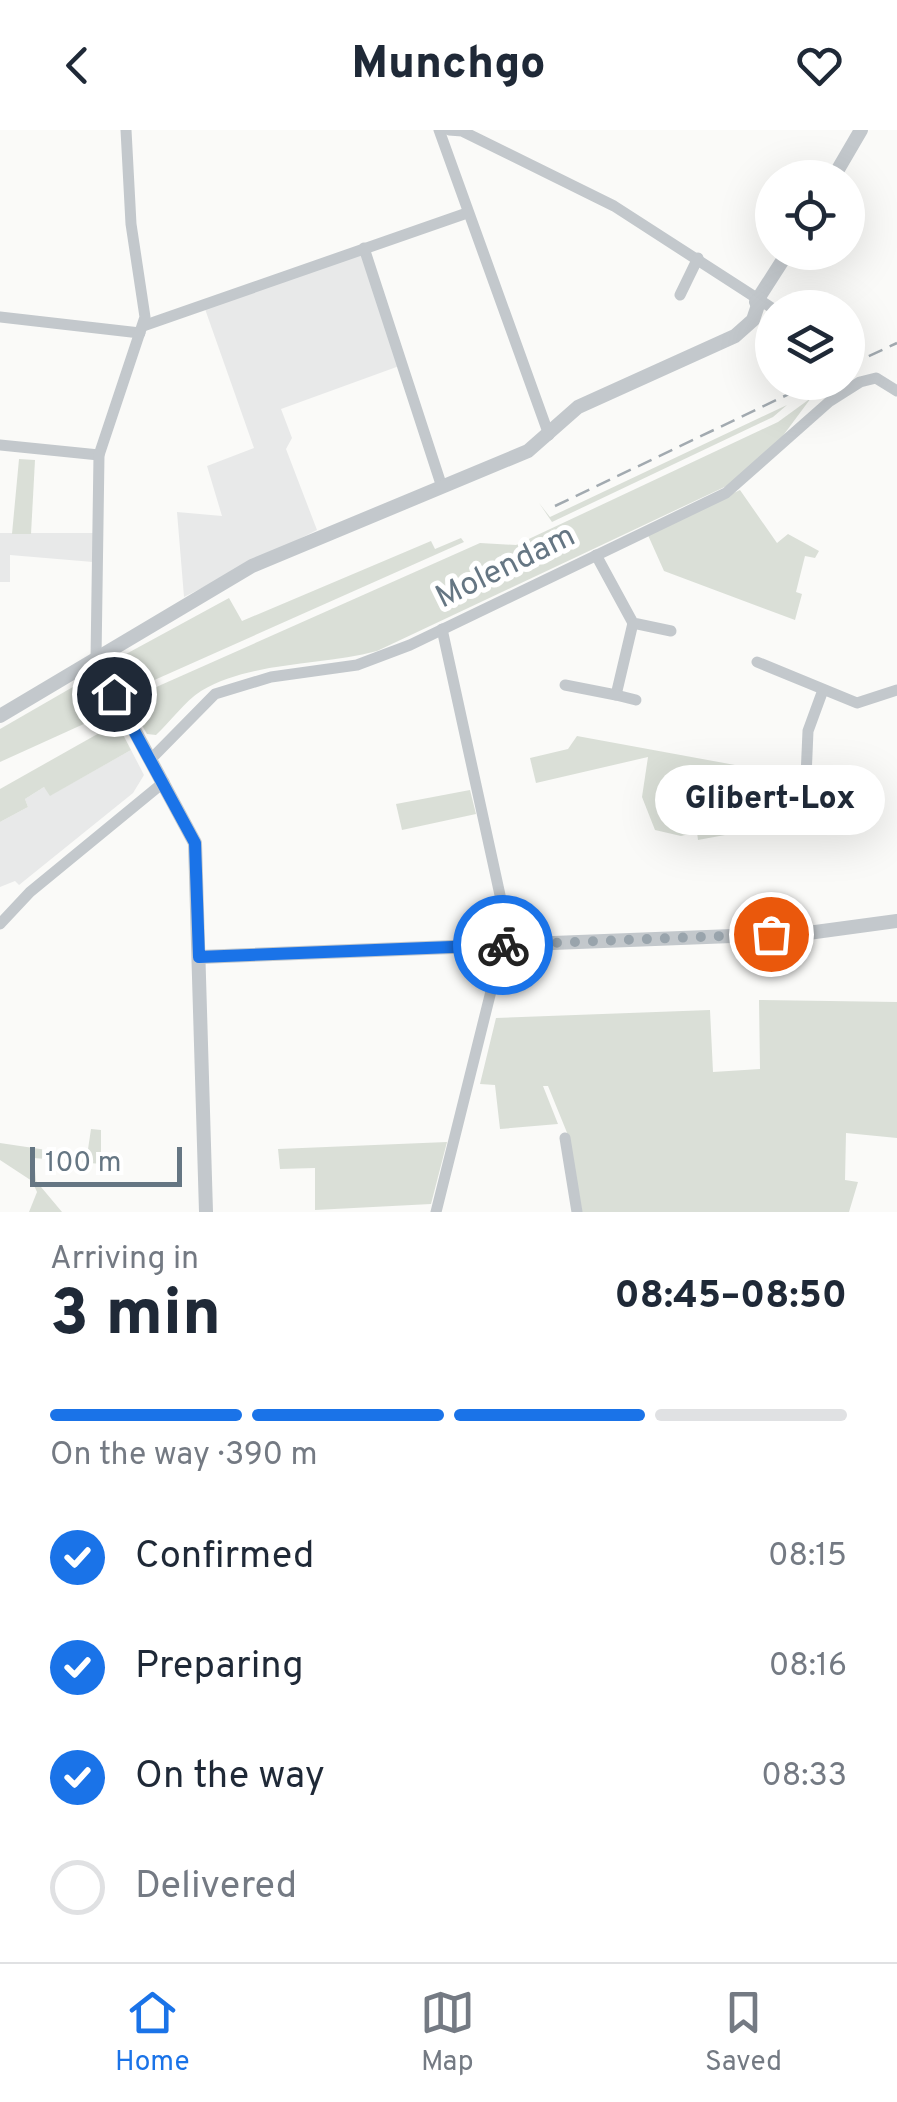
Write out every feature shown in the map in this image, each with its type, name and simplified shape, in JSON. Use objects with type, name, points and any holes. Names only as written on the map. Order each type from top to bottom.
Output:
[{"type":"street","points":[[126,130],[130,224],[145,312],[98,454],[96,659],[195,843],[206,1212]]},
{"type":"street","points":[[449,130],[462,132],[614,206],[755,297]]},
{"type":"street","points":[[843,160],[861,130]]},
{"type":"street","points":[[441,137],[549,435]]},
{"type":"street","points":[[0,317],[142,330],[468,212]]},
{"type":"street","points":[[364,248],[442,484]]},
{"type":"street","points":[[680,295],[698,258]]},
{"type":"street","points":[[0,716],[252,566],[528,451],[578,407],[726,338],[755,318]]},
{"type":"street","name":"Molendam","points":[[147,753],[215,694],[270,678],[357,665],[442,630],[726,493],[830,401],[868,380],[881,380],[897,392]]},
{"type":"street","points":[[0,445],[98,454]]},
{"type":"street","points":[[596,555],[633,623],[616,695]]},
{"type":"street","points":[[633,623],[671,631]]},
{"type":"street","points":[[436,1212],[504,945],[506,921],[442,630]]},
{"type":"street","points":[[757,662],[857,702],[897,690]]},
{"type":"street","points":[[564,685],[636,700]]},
{"type":"street","points":[[737,781],[806,777],[808,731],[822,690]]},
{"type":"street","points":[[0,924],[42,882],[164,782]]},
{"type":"street","points":[[199,957],[808,933],[897,922]]},
{"type":"street","points":[[565,1138],[577,1212]]},
{"type":"shaded area","points":[[361,252],[402,365],[281,409],[292,438],[286,449],[317,530],[184,597],[177,512],[222,516],[207,466],[254,448],[205,309]]},
{"type":"shaded area","points":[[810,400],[782,437],[733,483],[377,651],[264,669],[221,681],[195,695],[156,735],[147,734],[127,700],[480,543],[516,545],[778,422]]},
{"type":"shaded area","points":[[787,405],[773,417],[552,522],[539,503],[550,517]]},
{"type":"shaded area","points":[[19,459],[35,460],[31,534],[12,534]]},
{"type":"shaded area","points":[[740,490],[777,543],[788,534],[819,551],[815,558],[805,556],[796,592],[802,594],[795,620],[664,571],[647,533]]},
{"type":"shaded area","points":[[0,533],[93,533],[93,562],[10,555],[10,582],[0,582]]},
{"type":"shaded area","points":[[461,538],[464,542],[123,694],[113,675],[115,660],[229,598],[242,621],[431,541],[435,549]]},
{"type":"shaded area","points":[[85,680],[93,682],[108,713],[0,762],[0,729]]},
{"type":"shaded area","points":[[117,723],[131,750],[50,796],[44,787],[25,799],[28,807],[0,822],[0,789]]},
{"type":"shaded area","points":[[577,736],[735,765],[725,835],[698,840],[697,832],[681,836],[655,830],[642,797],[648,757],[536,783],[530,758],[568,749]]},
{"type":"shaded area","points":[[131,750],[144,775],[133,793],[19,885],[15,881],[0,887],[0,822],[28,807],[25,799],[44,787],[51,795]]},
{"type":"shaded area","points":[[470,790],[476,814],[402,830],[396,804]]},
{"type":"shaded area","points":[[759,1000],[897,1002],[897,1138],[846,1133],[845,1180],[858,1182],[849,1212],[582,1212],[570,1140],[548,1086],[543,1086],[558,1124],[500,1129],[495,1085],[480,1084],[496,1018],[710,1010],[713,1072],[760,1069]]},
{"type":"shaded area","points":[[91,1129],[101,1130],[101,1164],[34,1158],[36,1181],[62,1212],[29,1212],[37,1192],[32,1181],[0,1160],[0,1143],[87,1156]]},
{"type":"shaded area","points":[[447,1142],[431,1204],[315,1210],[315,1168],[280,1169],[278,1149]]},
{"type":"railway","points":[[865,358],[897,343]]},
{"type":"railway","points":[[555,506],[776,400]]},
{"type":"way so far","points":[[503,945],[771,934]]},
{"type":"place","name":"Glibert-Lox","points":[[771,934]]},
{"type":"route","points":[[114,694],[195,843],[199,957],[503,945]]}]
